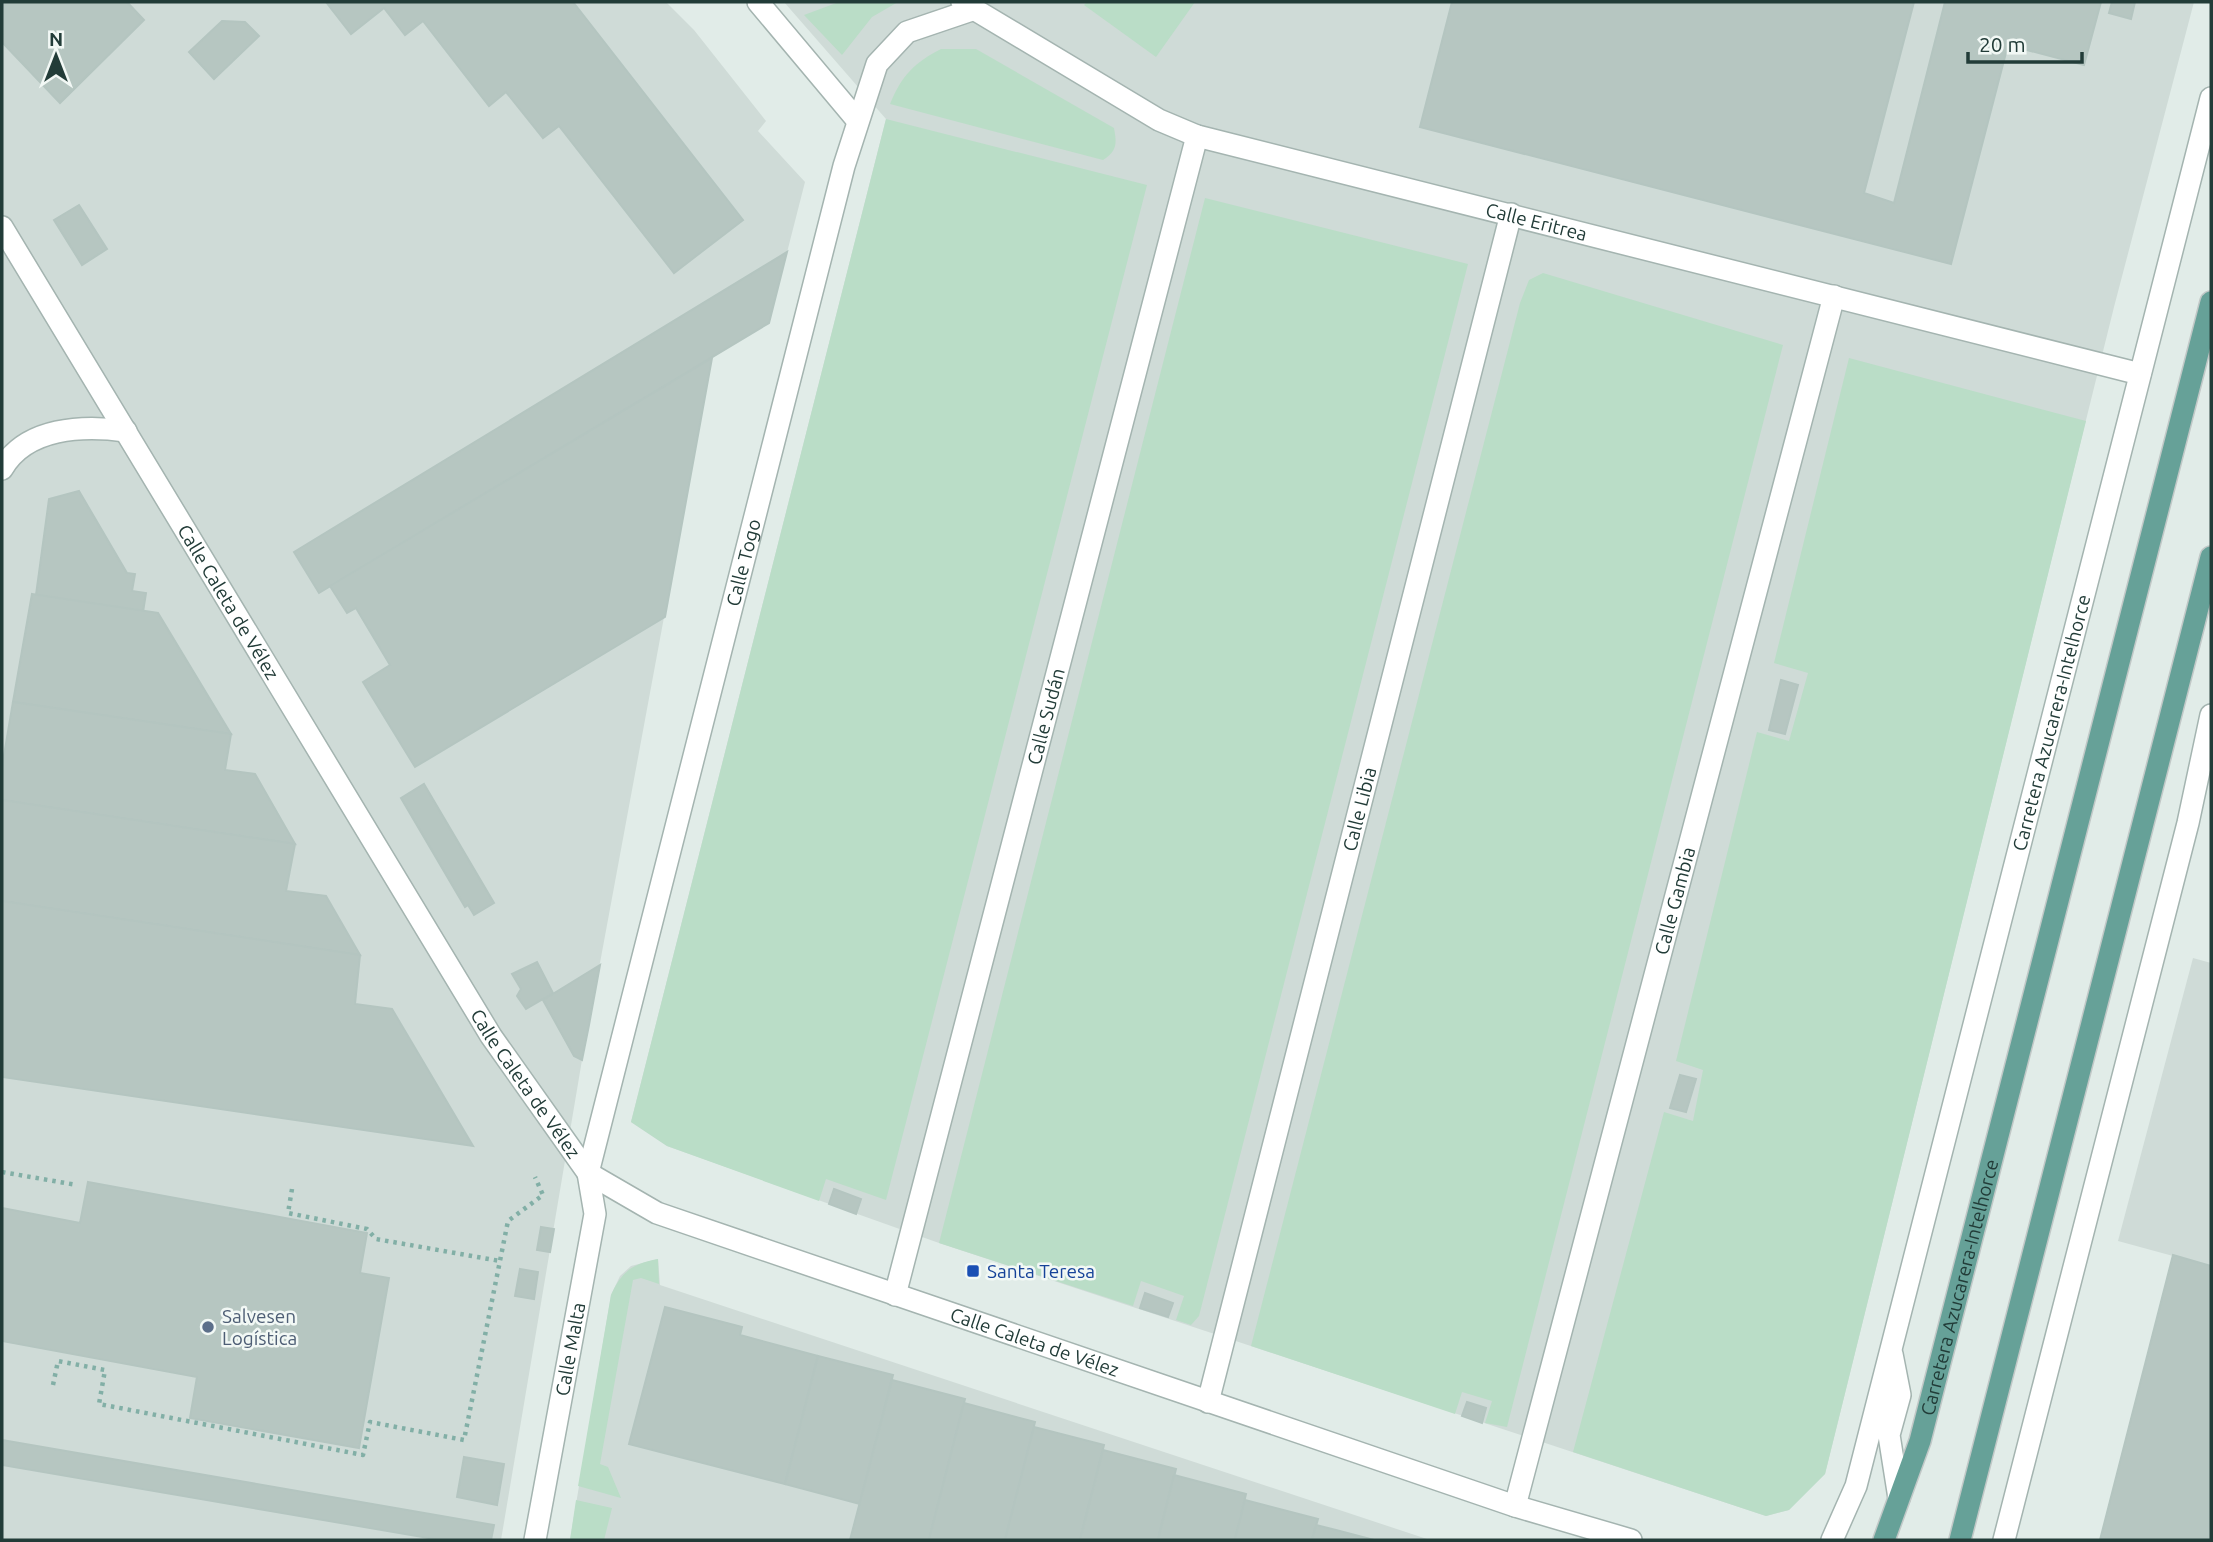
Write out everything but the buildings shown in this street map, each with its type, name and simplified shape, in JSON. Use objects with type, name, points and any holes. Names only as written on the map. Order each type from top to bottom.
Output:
[{"type":"main road","name":"Carretera Azucarera-Intelhorce","points":[[1884,1540],[1920,1441],[2211,302]]},
{"type":"main road","points":[[1960,1540],[2211,557]]},
{"type":"street","points":[[758,2],[858,120]]},
{"type":"street","name":"Calle Togo","points":[[588,1173],[858,120],[877,64],[907,32],[967,6]]},
{"type":"street","name":"Calle Eritrea","points":[[967,6],[1159,120],[1197,136],[2140,374]]},
{"type":"street","name":"Carretera Azucarera-Intelhorce","points":[[1832,1540],[1856,1486],[2211,97]]},
{"type":"street","name":"Calle Sudán","points":[[894,1295],[1197,136]]},
{"type":"street","name":"Calle Libia","points":[[1208,1402],[1511,214]]},
{"type":"street","name":"Calle Caleta de Vélez","points":[[2,227],[491,1036],[588,1173],[657,1213],[1515,1506],[1631,1540]]},
{"type":"street","name":"Calle Gambia","points":[[1515,1506],[1834,296]]},
{"type":"street","points":[[2,469],[29,440],[89,425],[126,430]]},
{"type":"street","points":[[2004,1540],[2184,836],[2211,715]]},
{"type":"street","name":"Calle Malta","points":[[538,1535],[595,1214],[588,1173]]},
{"type":"street","name":"Carretera Azucarera-Intelhorce","points":[[1891,1349],[1900,1395],[1889,1435],[1899,1498]]},
{"type":"path","points":[[2,1172],[77,1185]]},
{"type":"path","points":[[53,1385],[58,1361],[105,1370],[99,1404],[363,1455],[370,1422],[464,1440],[508,1221],[543,1195],[536,1177]]},
{"type":"path","points":[[292,1189],[288,1213],[367,1229],[376,1239],[500,1261]]},
{"type":"shaded area","points":[[2,2],[666,2],[694,30],[766,121],[758,131],[805,182],[769,323],[712,358],[582,1060],[501,1540],[2,1540]]},
{"type":"shaded area","points":[[784,2],[2194,2],[2114,307],[1825,1474],[1789,1510],[1766,1516],[939,1243],[667,1146],[631,1122],[886,119]]},
{"type":"shaded area","points":[[2193,958],[2211,963],[2211,1540],[2100,1540],[2173,1256],[2118,1241]]},
{"type":"shaded area","points":[[658,1259],[660,1285],[1430,1540],[570,1540],[611,1295],[620,1276],[631,1266]]},
{"type":"green space","points":[[839,2],[898,2],[872,17],[842,55],[804,15]]},
{"type":"green space","points":[[1087,2],[1195,2],[1156,57],[1084,5]]},
{"type":"green space","points":[[941,49],[976,49],[1114,128],[1116,143],[1113,150],[1103,160],[890,104],[899,85],[910,71]]},
{"type":"green space","points":[[886,119],[1147,185],[886,1200],[826,1179],[819,1201],[667,1146],[631,1122]]},
{"type":"green space","points":[[1205,198],[1468,264],[1199,1316],[1191,1325],[1176,1320],[1184,1296],[1141,1281],[1133,1306],[939,1243]]},
{"type":"green space","points":[[1543,273],[1783,345],[1507,1427],[1485,1423],[1492,1401],[1462,1392],[1455,1414],[1251,1346],[1520,303],[1529,280]]},
{"type":"green space","points":[[1849,358],[2086,421],[1825,1474],[1789,1510],[1766,1516],[1573,1452],[1664,1112],[1693,1121],[1703,1070],[1676,1061],[1757,732],[1789,741],[1808,673],[1774,663]]},
{"type":"green space","points":[[658,1259],[659,1284],[641,1278],[633,1280],[600,1464],[608,1467],[621,1498],[578,1486],[611,1295],[619,1280],[629,1270],[641,1263]]},
{"type":"green space","points":[[576,1500],[612,1508],[604,1540],[570,1540]]},
{"type":"place","name":"Santa Teresa","points":[[973,1271]]},
{"type":"place","name":"Salvesen Logística","points":[[208,1327]]}]
